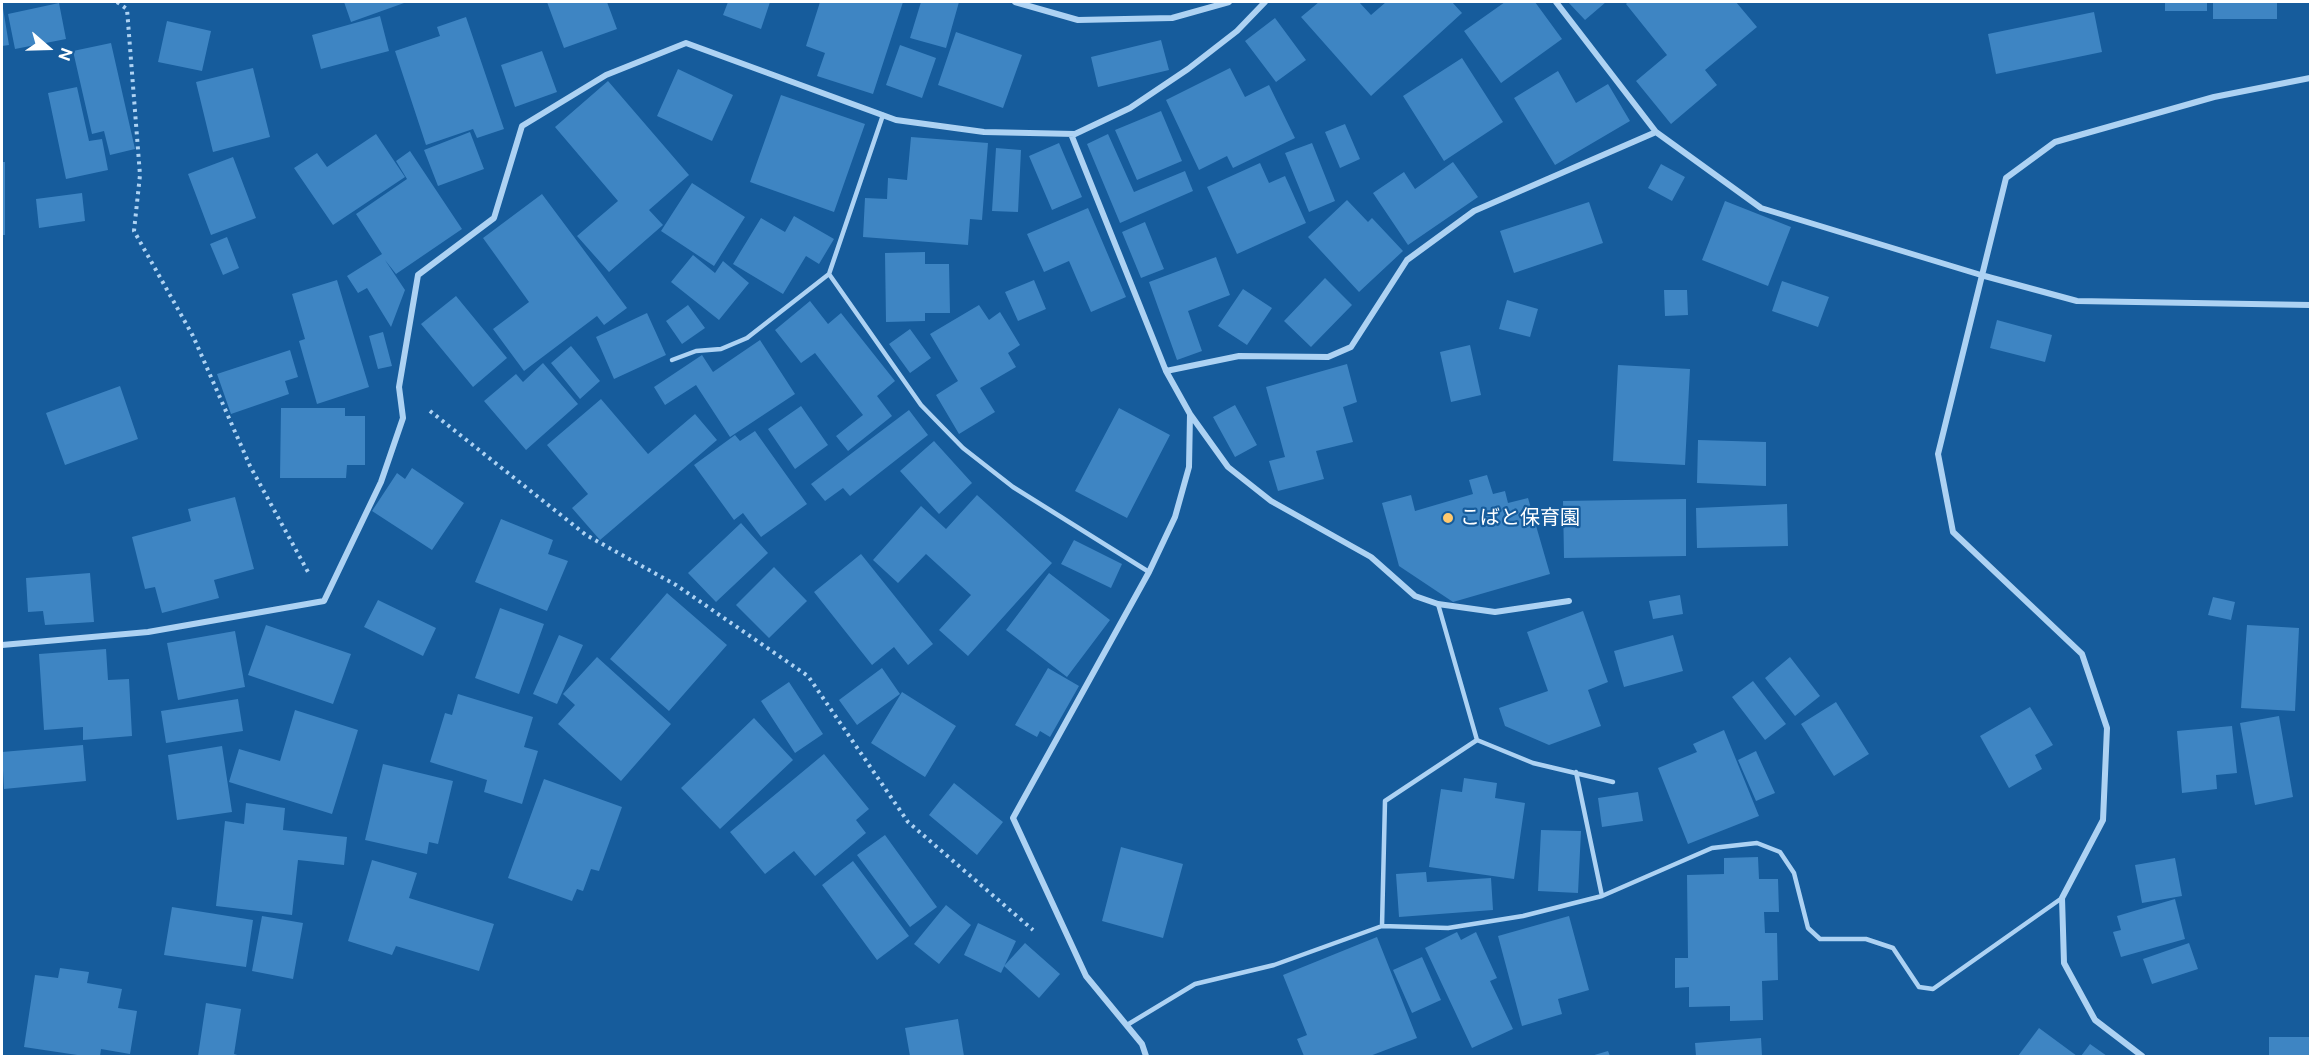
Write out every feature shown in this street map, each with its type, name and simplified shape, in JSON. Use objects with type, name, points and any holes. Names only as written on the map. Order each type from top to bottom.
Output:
[{"type":"street","points":[[1015,2],[1078,20],[1172,18],[1229,2]]},
{"type":"street","points":[[2,645],[148,632],[324,601],[381,482],[403,418],[399,387],[418,275],[494,218],[522,126],[606,75],[686,43],[896,120],[984,132],[1071,134],[1130,108],[1169,82],[1237,31],[1265,2]]},
{"type":"street","points":[[1556,2],[1656,132],[1761,207],[1981,275],[2077,301],[2310,305]]},
{"type":"street","points":[[2142,1056],[2095,1020],[2064,963],[2062,898],[2103,820],[2107,728],[2082,654],[1953,532],[1938,454],[2006,178],[2055,142],[2214,97],[2310,78]]},
{"type":"street","points":[[1166,371],[1239,357],[1328,357],[1351,347],[1407,260],[1474,211],[1656,132]]},
{"type":"street","points":[[1071,134],[1166,371],[1190,414],[1228,466],[1271,501],[1371,557],[1415,596],[1438,604],[1495,612],[1569,602]]},
{"type":"street","points":[[1146,1056],[1142,1044],[1086,976],[1013,818],[1149,572],[1175,518],[1186,477],[1190,414]]},
{"type":"lane","points":[[672,360],[696,351],[721,349],[747,338],[829,274],[883,115]]},
{"type":"lane","points":[[829,274],[921,405],[963,448],[1013,487],[1149,572]]},
{"type":"lane","points":[[1438,604],[1476,740]]},
{"type":"lane","points":[[1476,740],[1533,763],[1613,782]]},
{"type":"lane","points":[[1383,926],[1385,801],[1476,740]]},
{"type":"lane","points":[[1576,772],[1602,896]]},
{"type":"lane","points":[[1127,1025],[1195,984],[1274,965],[1383,926],[1448,928],[1523,916],[1602,896],[1712,848],[1757,843],[1780,852],[1794,873],[1808,928],[1820,939],[1866,939],[1893,948],[1919,987],[1933,989],[2062,898]]},
{"type":"path","points":[[117,2],[127,9],[140,175],[134,231],[193,336],[250,466],[324,601]]},
{"type":"path","points":[[399,387],[586,536],[676,585],[808,675],[908,822],[1041,938]]},
{"type":"building","points":[[2,2],[9,45],[2,46]]},
{"type":"building","points":[[344,2],[404,2],[404,3],[351,22]]},
{"type":"building","points":[[547,2],[607,2],[617,29],[564,48]]},
{"type":"building","points":[[728,2],[770,2],[761,29],[723,15]]},
{"type":"building","points":[[820,2],[903,2],[873,94],[817,76],[825,53],[806,46]]},
{"type":"building","points":[[921,2],[959,2],[946,48],[910,38]]},
{"type":"building","points":[[1319,2],[1359,2],[1371,15],[1386,2],[1452,2],[1462,13],[1371,96],[1301,17]]},
{"type":"building","points":[[1505,2],[1535,2],[1562,39],[1501,83],[1464,31]]},
{"type":"building","points":[[1568,2],[1606,2],[1585,20]]},
{"type":"building","points":[[1628,2],[1736,2],[1757,27],[1705,70],[1717,85],[1671,124],[1636,81],[1667,55],[1626,4]]},
{"type":"building","points":[[2165,2],[2207,2],[2207,11],[2165,11]]},
{"type":"building","points":[[2213,2],[2277,2],[2277,19],[2213,19]]},
{"type":"building","points":[[59,3],[66,39],[15,49],[8,14]]},
{"type":"building","points":[[2094,12],[2102,52],[1996,74],[1988,34]]},
{"type":"building","points":[[380,16],[389,51],[321,69],[312,35]]},
{"type":"building","points":[[466,17],[504,129],[477,138],[473,129],[426,145],[395,51],[440,36],[437,27]]},
{"type":"building","points":[[1275,18],[1306,60],[1276,82],[1245,41]]},
{"type":"building","points":[[167,21],[211,31],[202,71],[158,62]]},
{"type":"building","points":[[956,32],[1022,55],[1003,108],[938,85]]},
{"type":"building","points":[[1161,40],[1169,70],[1098,87],[1091,57]]},
{"type":"building","points":[[111,43],[135,149],[110,155],[104,131],[92,134],[73,51]]},
{"type":"building","points":[[900,45],[936,58],[922,98],[886,85]]},
{"type":"building","points":[[542,51],[557,92],[515,107],[501,65]]},
{"type":"building","points":[[1462,58],[1503,122],[1444,161],[1403,96]]},
{"type":"building","points":[[253,68],[270,137],[213,152],[196,82]]},
{"type":"building","points":[[1230,68],[1245,97],[1269,85],[1295,138],[1233,168],[1227,156],[1199,170],[1166,100]]},
{"type":"building","points":[[678,69],[733,95],[712,141],[657,116]]},
{"type":"building","points":[[1558,71],[1576,103],[1608,84],[1630,121],[1555,165],[1514,98]]},
{"type":"building","points":[[608,81],[689,175],[649,210],[663,225],[609,272],[577,236],[618,201],[555,127]]},
{"type":"building","points":[[77,87],[89,141],[102,139],[108,170],[66,179],[48,93]]},
{"type":"building","points":[[781,95],[865,124],[834,212],[750,182]]},
{"type":"building","points":[[1161,111],[1182,161],[1137,180],[1115,130]]},
{"type":"building","points":[[1345,124],[1360,159],[1340,168],[1325,132]]},
{"type":"building","points":[[470,132],[484,169],[438,186],[424,150]]},
{"type":"building","points":[[376,134],[405,177],[333,225],[294,168],[317,153],[327,167]]},
{"type":"building","points":[[1108,134],[1134,192],[1185,171],[1193,191],[1120,223],[1087,144]]},
{"type":"building","points":[[911,137],[988,143],[982,220],[970,219],[968,245],[863,237],[865,198],[887,199],[888,178],[907,180]]},
{"type":"building","points":[[1059,143],[1082,197],[1052,210],[1029,156]]},
{"type":"building","points":[[1312,143],[1335,201],[1309,212],[1285,153]]},
{"type":"building","points":[[996,148],[1021,150],[1018,212],[992,211]]},
{"type":"building","points":[[410,151],[462,229],[396,274],[385,260],[405,290],[391,327],[367,288],[358,293],[347,276],[382,254],[356,214],[407,179],[396,161]]},
{"type":"building","points":[[233,157],[256,218],[211,235],[188,174]]},
{"type":"building","points":[[2,162],[5,162],[5,235],[2,235]]},
{"type":"building","points":[[1453,162],[1478,197],[1408,245],[1373,193],[1404,172],[1415,189]]},
{"type":"building","points":[[1260,163],[1269,183],[1285,176],[1306,223],[1237,254],[1207,187]]},
{"type":"building","points":[[1661,164],[1685,177],[1672,201],[1648,188]]},
{"type":"building","points":[[692,183],[745,217],[714,266],[661,231]]},
{"type":"building","points":[[82,193],[85,221],[39,228],[36,199]]},
{"type":"building","points":[[542,194],[627,308],[604,325],[597,316],[524,371],[493,329],[529,302],[483,238]]},
{"type":"building","points":[[1347,200],[1368,222],[1372,218],[1403,251],[1359,292],[1308,237]]},
{"type":"building","points":[[1725,201],[1791,227],[1768,286],[1702,260]]},
{"type":"building","points":[[1589,202],[1603,243],[1514,273],[1500,231]]},
{"type":"building","points":[[1088,208],[1126,297],[1091,312],[1069,261],[1044,272],[1027,234]]},
{"type":"building","points":[[794,216],[834,239],[819,264],[806,256],[783,294],[733,264],[761,218],[785,232]]},
{"type":"building","points":[[1145,222],[1164,269],[1141,278],[1122,232]]},
{"type":"building","points":[[227,237],[239,268],[223,275],[210,244]]},
{"type":"building","points":[[925,252],[925,264],[949,264],[950,313],[925,313],[925,321],[886,322],[885,253]]},
{"type":"building","points":[[693,255],[715,273],[723,261],[749,283],[719,320],[671,282]]},
{"type":"building","points":[[1216,257],[1230,295],[1188,311],[1202,351],[1177,360],[1149,282]]},
{"type":"building","points":[[1325,278],[1352,305],[1311,347],[1284,321]]},
{"type":"building","points":[[337,280],[369,387],[317,404],[299,341],[305,339],[292,294]]},
{"type":"building","points":[[1034,280],[1046,309],[1018,321],[1005,292]]},
{"type":"building","points":[[1782,281],[1829,297],[1818,327],[1772,311]]},
{"type":"building","points":[[1243,289],[1272,308],[1247,345],[1218,326]]},
{"type":"building","points":[[1664,290],[1687,290],[1688,315],[1665,316]]},
{"type":"building","points":[[456,296],[507,358],[473,387],[421,324]]},
{"type":"building","points":[[1507,300],[1538,309],[1530,337],[1499,329]]},
{"type":"building","points":[[810,301],[828,324],[841,313],[895,381],[877,396],[892,416],[848,451],[836,436],[863,415],[815,353],[801,363],[775,330]]},
{"type":"building","points":[[688,305],[705,328],[682,344],[666,321]]},
{"type":"building","points":[[979,305],[989,320],[1000,312],[1020,345],[1008,353],[1016,367],[980,388],[995,412],[959,434],[936,395],[958,381],[930,334]]},
{"type":"building","points":[[647,313],[666,355],[614,379],[596,337]]},
{"type":"building","points":[[1997,320],[2052,335],[2045,362],[1990,348]]},
{"type":"building","points":[[910,329],[931,358],[910,373],[889,344]]},
{"type":"building","points":[[383,332],[392,366],[378,369],[369,336]]},
{"type":"building","points":[[760,340],[795,394],[730,437],[696,385],[665,405],[654,387],[702,355],[713,372]]},
{"type":"building","points":[[1470,345],[1481,395],[1451,402],[1440,352]]},
{"type":"building","points":[[571,346],[600,381],[580,399],[551,363]]},
{"type":"building","points":[[290,350],[298,377],[285,381],[289,394],[231,414],[217,374]]},
{"type":"building","points":[[543,363],[578,404],[526,450],[484,401],[516,374],[523,382]]},
{"type":"building","points":[[1347,364],[1357,402],[1343,407],[1353,442],[1316,451],[1324,479],[1278,491],[1269,461],[1285,457],[1266,387]]},
{"type":"building","points":[[1618,365],[1690,369],[1685,465],[1613,461]]},
{"type":"building","points":[[120,386],[138,439],[65,465],[46,413]]},
{"type":"building","points":[[601,399],[648,454],[695,414],[717,440],[600,540],[572,508],[588,494],[547,445]]},
{"type":"building","points":[[1235,405],[1257,445],[1235,457],[1213,417]]},
{"type":"building","points":[[801,406],[828,445],[795,469],[768,429]]},
{"type":"building","points":[[281,408],[345,408],[345,416],[365,416],[365,465],[347,465],[346,478],[280,478]]},
{"type":"building","points":[[1119,408],[1170,435],[1127,518],[1075,491]]},
{"type":"building","points":[[909,410],[928,435],[850,496],[843,488],[825,501],[811,484]]},
{"type":"building","points":[[755,431],[807,504],[761,537],[743,513],[734,520],[694,465],[735,435],[740,441]]},
{"type":"building","points":[[1698,440],[1766,442],[1766,486],[1697,483]]},
{"type":"building","points":[[934,441],[972,483],[939,514],[900,471]]},
{"type":"building","points":[[412,468],[464,503],[432,550],[372,511],[397,473],[405,479]]},
{"type":"building","points":[[1487,475],[1493,494],[1505,491],[1508,503],[1528,498],[1550,574],[1453,602],[1399,566],[1382,503],[1411,495],[1415,511],[1473,494],[1469,480]]},
{"type":"building","points":[[977,495],[1052,563],[968,656],[939,630],[971,595],[926,554],[898,583],[873,560],[921,506],[946,529]]},
{"type":"building","points":[[235,497],[254,569],[214,580],[219,598],[162,613],[155,587],[145,589],[132,537],[191,521],[188,509]]},
{"type":"building","points":[[1686,499],[1686,556],[1564,558],[1563,501]]},
{"type":"building","points":[[1787,504],[1788,546],[1697,548],[1696,508]]},
{"type":"building","points":[[501,519],[553,540],[548,554],[568,561],[547,611],[475,582]]},
{"type":"building","points":[[741,523],[768,553],[716,602],[688,573]]},
{"type":"building","points":[[1074,540],[1122,564],[1111,588],[1061,564]]},
{"type":"building","points":[[861,554],[933,644],[908,665],[894,647],[872,665],[814,592]]},
{"type":"building","points":[[774,567],[807,601],[769,638],[736,605]]},
{"type":"building","points":[[90,573],[94,622],[45,625],[43,611],[28,612],[26,578]]},
{"type":"building","points":[[1049,573],[1110,620],[1067,677],[1006,630]]},
{"type":"building","points":[[667,593],[727,645],[669,711],[610,659]]},
{"type":"building","points":[[1680,595],[1683,614],[1653,619],[1649,601]]},
{"type":"building","points":[[2213,597],[2235,602],[2231,620],[2208,615]]},
{"type":"building","points":[[378,600],[436,628],[423,656],[364,627]]},
{"type":"building","points":[[500,608],[544,624],[519,694],[475,678]]},
{"type":"building","points":[[1583,611],[1608,682],[1588,690],[1601,726],[1549,745],[1505,726],[1499,708],[1548,691],[1527,632]]},
{"type":"building","points":[[266,625],[351,654],[333,704],[248,675]]},
{"type":"building","points":[[2247,625],[2299,628],[2295,711],[2241,708]]},
{"type":"building","points":[[235,631],[245,687],[178,700],[167,643]]},
{"type":"building","points":[[559,635],[583,645],[557,704],[533,694]]},
{"type":"building","points":[[1673,635],[1683,671],[1624,687],[1614,651]]},
{"type":"building","points":[[106,649],[108,680],[129,679],[132,736],[83,740],[83,727],[44,730],[39,654]]},
{"type":"building","points":[[597,657],[671,724],[621,781],[558,724],[575,705],[563,694]]},
{"type":"building","points":[[1790,657],[1820,696],[1795,716],[1765,678]]},
{"type":"building","points":[[882,668],[900,694],[857,725],[839,700]]},
{"type":"building","points":[[1048,668],[1079,686],[1050,737],[1040,731],[1037,737],[1015,725]]},
{"type":"building","points":[[1753,681],[1786,724],[1765,740],[1732,697]]},
{"type":"building","points":[[789,682],[823,734],[795,753],[761,701]]},
{"type":"building","points":[[902,692],[956,726],[925,777],[871,743]]},
{"type":"building","points":[[458,694],[533,717],[524,747],[538,751],[522,804],[484,792],[487,780],[430,762],[445,713],[452,715]]},
{"type":"building","points":[[238,699],[243,731],[166,743],[161,711]]},
{"type":"building","points":[[1836,702],[1869,754],[1834,776],[1801,724]]},
{"type":"building","points":[[2030,707],[2053,745],[2035,755],[2042,769],[2009,788],[1980,736]]},
{"type":"building","points":[[295,710],[358,730],[332,814],[229,782],[239,749],[280,761]]},
{"type":"building","points":[[2279,716],[2293,797],[2255,805],[2240,723]]},
{"type":"building","points":[[754,718],[793,760],[720,829],[681,788]]},
{"type":"building","points":[[2232,726],[2237,773],[2216,775],[2217,789],[2182,793],[2177,731]]},
{"type":"building","points":[[1724,730],[1759,816],[1688,844],[1658,768],[1697,752],[1693,744]]},
{"type":"building","points":[[83,745],[86,781],[4,789],[2,752]]},
{"type":"building","points":[[222,746],[232,812],[177,820],[168,755]]},
{"type":"building","points":[[1756,751],[1775,793],[1756,801],[1738,760]]},
{"type":"building","points":[[824,754],[869,809],[856,820],[866,833],[815,876],[794,851],[765,874],[730,832]]},
{"type":"building","points":[[383,764],[453,781],[438,844],[429,842],[427,854],[365,840]]},
{"type":"building","points":[[1464,778],[1497,783],[1495,798],[1525,803],[1514,879],[1429,867],[1441,789],[1462,792]]},
{"type":"building","points":[[544,779],[622,807],[599,871],[591,869],[583,891],[577,889],[572,901],[508,878]]},
{"type":"building","points":[[954,783],[1003,822],[977,855],[929,815]]},
{"type":"building","points":[[1638,792],[1643,821],[1602,827],[1598,798]]},
{"type":"building","points":[[246,803],[285,808],[283,830],[347,837],[344,865],[298,860],[292,915],[216,906],[225,821],[244,824]]},
{"type":"building","points":[[1541,830],[1581,831],[1578,893],[1538,891]]},
{"type":"building","points":[[885,835],[937,907],[910,927],[857,855]]},
{"type":"building","points":[[1121,847],[1183,864],[1163,938],[1102,921]]},
{"type":"building","points":[[1758,857],[1759,879],[1778,879],[1779,912],[1764,912],[1765,933],[1777,933],[1778,980],[1762,981],[1763,1020],[1730,1021],[1730,1006],[1689,1007],[1689,987],[1675,988],[1675,958],[1688,958],[1687,875],[1724,874],[1724,858]]},
{"type":"building","points":[[2175,858],[2182,896],[2142,903],[2135,865]]},
{"type":"building","points":[[372,860],[417,873],[409,898],[494,924],[479,971],[396,946],[392,955],[348,941]]},
{"type":"building","points":[[853,861],[909,936],[877,960],[822,885]]},
{"type":"building","points":[[1426,872],[1427,882],[1491,878],[1493,910],[1399,917],[1396,874]]},
{"type":"building","points":[[2175,899],[2185,939],[2121,957],[2113,932],[2121,930],[2117,916]]},
{"type":"building","points":[[946,905],[971,925],[939,964],[914,944]]},
{"type":"building","points":[[172,907],[253,920],[246,967],[164,955]]},
{"type":"building","points":[[262,916],[303,923],[293,979],[252,971]]},
{"type":"building","points":[[1569,916],[1589,990],[1558,999],[1562,1014],[1522,1026],[1498,936]]},
{"type":"building","points":[[978,923],[1016,941],[1001,973],[964,955]]},
{"type":"building","points":[[1457,932],[1461,940],[1476,932],[1497,978],[1490,981],[1513,1029],[1472,1048],[1425,948]]},
{"type":"building","points":[[1377,937],[1417,1038],[1370,1056],[1304,1056],[1297,1039],[1307,1035],[1283,975]]},
{"type":"building","points":[[1025,943],[1060,974],[1039,998],[1004,966]]},
{"type":"building","points":[[2189,943],[2198,969],[2152,984],[2143,959]]},
{"type":"building","points":[[1422,957],[1441,1000],[1412,1013],[1393,970]]},
{"type":"building","points":[[60,968],[89,972],[87,983],[122,989],[118,1008],[137,1011],[130,1054],[101,1049],[100,1056],[84,1056],[24,1047],[35,975],[58,978]]},
{"type":"building","points":[[206,1003],[241,1009],[234,1054],[241,1056],[198,1056]]},
{"type":"building","points":[[958,1019],[964,1056],[910,1056],[905,1028]]},
{"type":"building","points":[[2039,1028],[2077,1056],[2018,1056]]},
{"type":"building","points":[[2269,1037],[2310,1037],[2310,1056],[2269,1056]]},
{"type":"building","points":[[1761,1038],[1762,1056],[1696,1056],[1695,1043]]},
{"type":"building","points":[[2090,1044],[2107,1056],[2081,1056]]},
{"type":"building","points":[[1608,1051],[1610,1056],[1591,1056]]},
{"type":"place","name":"こばと保育園","points":[[1448,518]]}]
